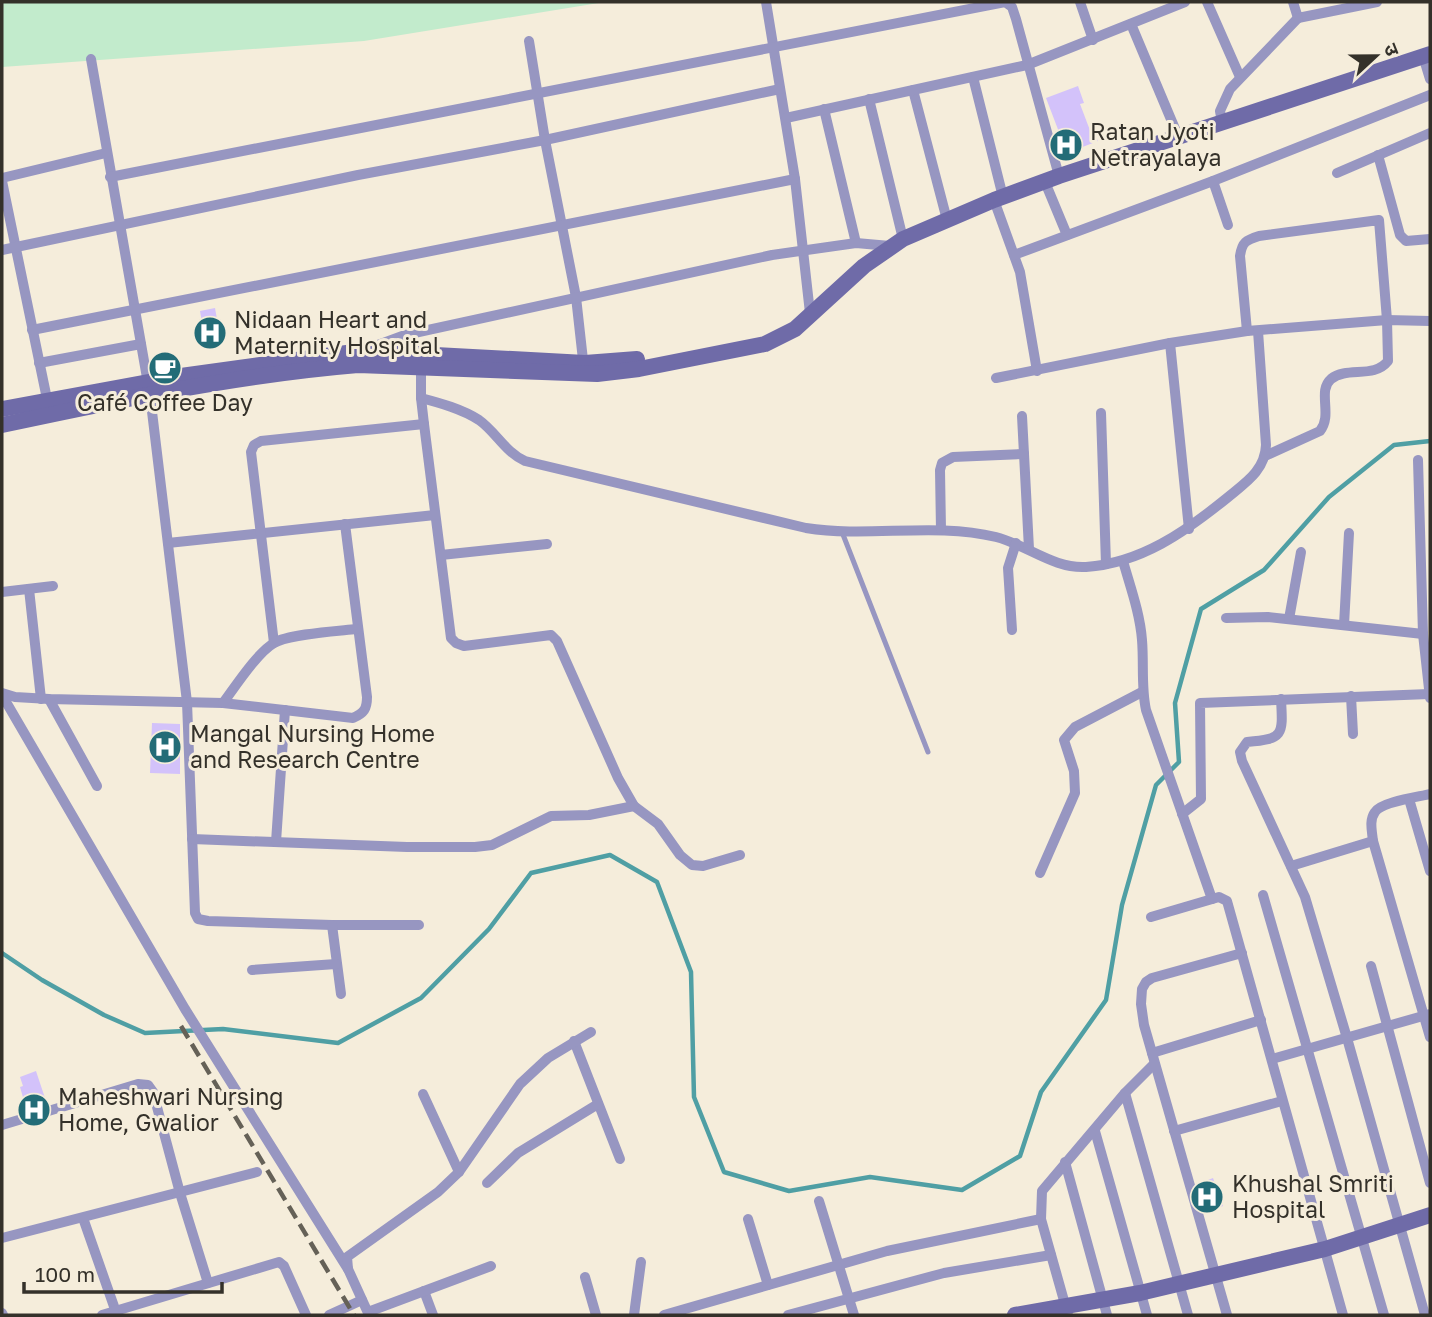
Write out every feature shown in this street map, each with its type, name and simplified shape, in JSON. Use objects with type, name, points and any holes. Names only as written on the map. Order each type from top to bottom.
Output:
[{"type":"main road","points":[[2,409],[47,399],[324,368],[360,358],[584,369],[639,369],[765,344],[795,328],[897,242],[947,220],[1052,179],[1427,55]]},
{"type":"main road","points":[[2,425],[149,388]]},
{"type":"main road","points":[[1015,1315],[1105,1307],[1140,1293],[1325,1250],[1430,1214]]},
{"type":"street","points":[[766,2],[795,179],[810,313]]},
{"type":"street","points":[[110,177],[1005,2],[1012,7],[1067,235]]},
{"type":"street","points":[[1080,2],[1093,40]]},
{"type":"street","points":[[786,118],[1027,65],[1183,2]]},
{"type":"street","points":[[1207,2],[1240,77]]},
{"type":"street","points":[[1293,2],[1298,18]]},
{"type":"street","points":[[1222,122],[1220,111],[1223,100],[1240,77],[1298,18],[1377,2]]},
{"type":"street","points":[[1131,24],[1178,136]]},
{"type":"street","points":[[529,41],[545,140],[576,297],[584,369]]},
{"type":"street","points":[[1427,55],[1430,79]]},
{"type":"street","points":[[91,59],[149,388],[168,543],[187,702],[195,913],[198,919],[332,925],[418,925]]},
{"type":"street","points":[[973,77],[998,199],[1026,301],[1037,371]]},
{"type":"street","points":[[2,250],[358,175],[545,140],[780,89]]},
{"type":"street","points":[[914,90],[947,220]]},
{"type":"street","points":[[1014,255],[1213,181],[1430,95]]},
{"type":"street","points":[[360,358],[405,335],[576,297],[772,255],[856,243],[897,242],[869,99]]},
{"type":"street","points":[[824,109],[856,243]]},
{"type":"street","points":[[1336,173],[1430,133]]},
{"type":"street","points":[[47,399],[2,179],[106,153]]},
{"type":"street","points":[[1378,155],[1400,235],[1406,241],[1430,239]]},
{"type":"street","points":[[32,330],[795,179]]},
{"type":"street","points":[[1213,181],[1228,225]]},
{"type":"street","points":[[421,398],[464,412],[479,420],[514,456],[525,461],[806,528],[842,532],[941,530],[974,533],[1016,543],[1070,567],[1123,561],[1189,529],[1261,467],[1265,456],[1253,331],[1240,256],[1241,245],[1247,239],[1395,217]]},
{"type":"street","points":[[1265,456],[1320,431],[1326,424],[1326,385],[1332,378],[1341,374],[1378,370],[1388,361],[1380,220]]},
{"type":"street","points":[[996,378],[1170,344],[1253,331],[1387,320],[1430,321]]},
{"type":"street","points":[[39,363],[141,344]]},
{"type":"street","points":[[1170,344],[1189,529]]},
{"type":"street","points":[[422,361],[421,398],[451,639],[464,646],[551,635],[557,641],[618,778],[634,806],[667,833],[680,855],[692,865],[703,866],[740,855]]},
{"type":"street","points":[[1101,413],[1106,564]]},
{"type":"street","points":[[1022,416],[1029,549]]},
{"type":"street","points":[[274,643],[251,452],[254,445],[261,441],[424,424]]},
{"type":"street","points":[[941,530],[942,463],[953,457],[1024,454]]},
{"type":"street","points":[[1182,814],[1201,799],[1200,703],[1352,696],[1430,696],[1423,634],[1425,490],[1418,460]]},
{"type":"street","points":[[168,543],[435,516]]},
{"type":"street","points":[[2,694],[45,699],[223,703],[353,718],[362,714],[367,707],[367,697],[356,629],[345,524]]},
{"type":"street","points":[[1344,625],[1349,533]]},
{"type":"street","points":[[1012,630],[1008,568],[1016,543]]},
{"type":"street","points":[[441,555],[547,544]]},
{"type":"street","points":[[1289,620],[1301,552]]},
{"type":"street","points":[[1123,561],[1140,621],[1142,692],[1146,710],[1212,899]]},
{"type":"street","points":[[2,592],[53,586]]},
{"type":"street","points":[[29,589],[45,699],[97,786]]},
{"type":"street","points":[[1226,618],[1253,616],[1423,634]]},
{"type":"street","points":[[223,703],[274,643],[288,638],[356,629]]},
{"type":"street","points":[[1040,873],[1075,793],[1074,771],[1064,740],[1075,727],[1142,692]]},
{"type":"street","points":[[2,694],[186,1009],[348,1269],[368,1314],[491,1266]]},
{"type":"street","points":[[1352,696],[1353,734]]},
{"type":"street","points":[[1281,699],[1283,727],[1280,733],[1270,741],[1247,742],[1240,752],[1242,761],[1305,897],[1425,1315]]},
{"type":"street","points":[[276,842],[285,710]]},
{"type":"street","points":[[1430,794],[1380,806],[1371,821],[1373,841],[1427,1014],[1430,1037]]},
{"type":"street","points":[[1409,799],[1430,871]]},
{"type":"street","points":[[192,839],[475,847],[492,845],[551,816],[589,814],[634,806]]},
{"type":"street","points":[[1291,866],[1373,841]]},
{"type":"street","points":[[1263,895],[1384,1315]]},
{"type":"street","points":[[1151,917],[1219,897],[1227,901],[1343,1315]]},
{"type":"street","points":[[332,925],[341,994]]},
{"type":"street","points":[[1227,1315],[1153,1058],[1141,1004],[1142,989],[1152,978],[1242,953]]},
{"type":"street","points":[[252,970],[336,964]]},
{"type":"street","points":[[1371,966],[1430,1183]]},
{"type":"street","points":[[1272,1059],[1427,1014]]},
{"type":"street","points":[[1066,1310],[1041,1219],[1042,1191],[1095,1131],[1153,1058],[1261,1020]]},
{"type":"street","points":[[348,1269],[346,1261],[352,1252],[438,1192],[459,1172],[520,1084],[548,1058],[592,1032]]},
{"type":"street","points":[[574,1041],[620,1159]]},
{"type":"street","points":[[2,1125],[138,1084],[148,1085],[153,1092],[208,1283]]},
{"type":"street","points":[[1125,1093],[1188,1315]]},
{"type":"street","points":[[423,1094],[459,1172]]},
{"type":"street","points":[[1174,1131],[1282,1101]]},
{"type":"street","points":[[487,1183],[529,1145],[598,1104]]},
{"type":"street","points":[[1095,1131],[1147,1315]]},
{"type":"street","points":[[1065,1162],[1105,1307]]},
{"type":"street","points":[[2,1238],[257,1172]]},
{"type":"street","points":[[819,1201],[854,1315]]},
{"type":"street","points":[[83,1218],[116,1313]]},
{"type":"street","points":[[748,1219],[768,1285]]},
{"type":"street","points":[[664,1315],[887,1251],[1041,1219]]},
{"type":"street","points":[[788,1315],[944,1273],[1051,1255]]},
{"type":"street","points":[[102,1315],[279,1262],[284,1266],[306,1315]]},
{"type":"street","points":[[635,1315],[641,1262]]},
{"type":"street","points":[[585,1277],[596,1315]]},
{"type":"street","points":[[424,1291],[433,1315]]},
{"type":"street","points":[[329,1315],[362,1300]]},
{"type":"lane","points":[[842,532],[928,752]]},
{"type":"green space","points":[[2,2],[605,2],[364,41],[2,67]]},
{"type":"building","points":[[1078,86],[1084,103],[1080,104],[1091,133],[1095,132],[1098,141],[1067,153],[1046,98]]},
{"type":"building","points":[[215,308],[221,342],[206,345],[200,311]]},
{"type":"building","points":[[152,723],[180,724],[180,774],[150,773]]},
{"type":"building","points":[[36,1071],[46,1101],[29,1107],[27,1100],[24,1101],[20,1077]]},
{"type":"building","points":[[1213,1178],[1223,1206],[1206,1213],[1198,1184]]},
{"type":"waterway","points":[[2,953],[42,980],[104,1015],[145,1033],[223,1029],[338,1043],[421,998],[489,929],[531,873],[610,855],[657,882],[691,972],[694,1097],[724,1172],[789,1191],[870,1177],[962,1190],[1020,1156],[1041,1092],[1106,1000],[1122,905],[1156,785],[1179,762],[1175,703],[1201,609],[1264,570],[1329,497],[1394,445],[1430,441]]},
{"type":"railway","points":[[181,1026],[354,1315]]},
{"type":"place","name":"Ratan Jyoti Netrayalaya","points":[[1066,145]]},
{"type":"place","name":"Nidaan Heart and Maternity Hospital","points":[[210,333]]},
{"type":"place","name":"Café Coffee Day","points":[[165,368]]},
{"type":"place","name":"Mangal Nursing Home and Research Centre","points":[[165,747]]},
{"type":"place","name":"Maheshwari Nursing Home, Gwalior","points":[[34,1110]]},
{"type":"place","name":"Khushal Smriti Hospital","points":[[1207,1197]]}]
